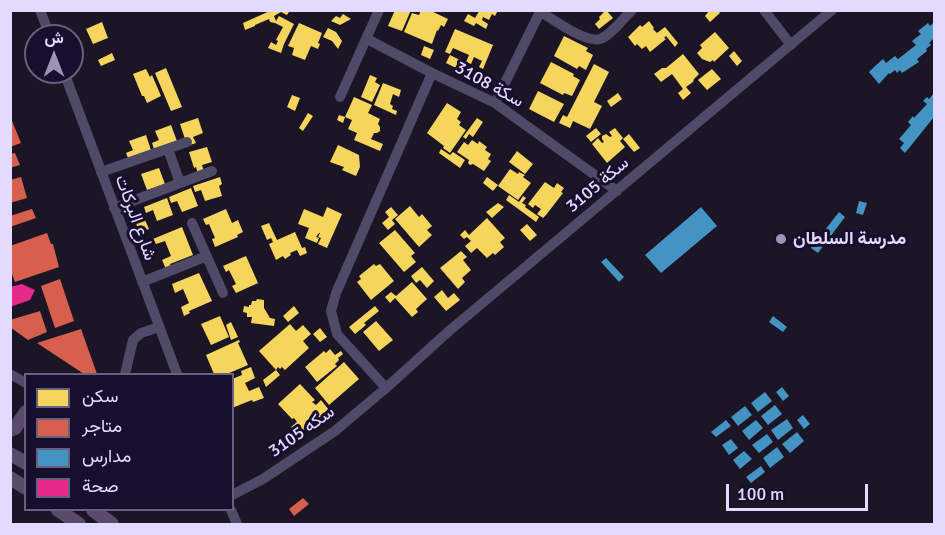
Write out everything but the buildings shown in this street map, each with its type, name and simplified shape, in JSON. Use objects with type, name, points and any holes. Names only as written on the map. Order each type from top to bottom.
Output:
[{"type":"main road","points":[[10,430],[15,428],[24,415]]},
{"type":"main road","points":[[10,454],[24,462]]},
{"type":"main road","points":[[10,478],[24,487]]},
{"type":"main road","points":[[59,511],[79,525]]},
{"type":"main road","points":[[94,511],[112,525]]},
{"type":"street","points":[[340,97],[380,10]]},
{"type":"street","points":[[495,103],[541,11],[580,35],[602,39],[632,10]]},
{"type":"street","points":[[764,10],[791,45]]},
{"type":"street","name":"سكة 3105","points":[[386,388],[449,331],[832,10]]},
{"type":"street","name":"سكة 3108","points":[[368,39],[495,103],[617,191]]},
{"type":"street","points":[[386,388],[338,334],[331,311],[336,293],[432,73]]},
{"type":"street","name":"شارع البركات","points":[[68,84],[176,373]]},
{"type":"street","points":[[101,172],[187,142]]},
{"type":"street","points":[[168,149],[180,183]]},
{"type":"street","points":[[114,208],[212,171]]},
{"type":"street","points":[[192,223],[223,293]]},
{"type":"street","points":[[142,282],[207,256]]},
{"type":"street","points":[[125,373],[133,340],[141,333],[159,327]]},
{"type":"street","points":[[10,374],[24,383]]},
{"type":"street","name":"سكه 3105","points":[[234,494],[263,479],[335,431],[386,388]]},
{"type":"street","points":[[231,511],[237,525]]},
{"type":"place","name":"مدرسة السلطان","points":[[781,239]]}]
